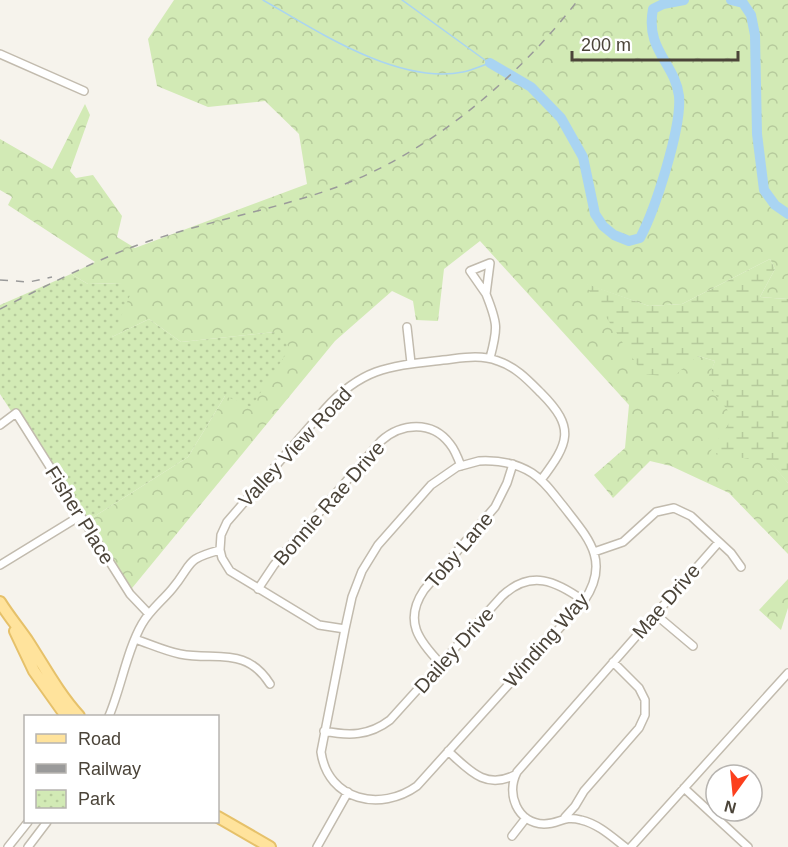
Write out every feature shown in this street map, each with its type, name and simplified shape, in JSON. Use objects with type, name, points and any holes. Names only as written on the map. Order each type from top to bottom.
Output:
[{"type":"main road","points":[[0,602],[65,715]]},
{"type":"main road","points":[[47,683],[77,715]]},
{"type":"main road","points":[[221,820],[270,847]]},
{"type":"street","points":[[0,54],[84,91]]},
{"type":"street","points":[[486,294],[497,323],[490,358]]},
{"type":"street","points":[[407,327],[411,363]]},
{"type":"street","name":"Valley View Road","points":[[220,550],[221,535],[227,522],[330,402],[370,373],[393,365],[468,357],[490,358],[507,364],[524,376],[555,407],[563,420],[564,435],[560,452],[541,480]]},
{"type":"street","name":"Fisher Place","points":[[0,426],[16,413],[130,594],[148,614]]},
{"type":"street","name":"Bonnie Rae Drive","points":[[258,589],[274,565],[381,441],[394,431],[416,426],[439,433],[450,444],[461,466]]},
{"type":"street","points":[[317,847],[348,792],[334,782],[325,767],[321,752],[356,584],[378,545],[431,485],[448,472],[461,466],[489,461],[513,464],[532,473],[541,480],[589,539],[594,552],[623,542],[651,515],[668,508],[682,510],[731,553],[741,567]]},
{"type":"street","name":"Toby Lane","points":[[441,664],[418,637],[414,622],[416,606],[424,590],[495,507],[507,483],[513,464]]},
{"type":"street","points":[[0,565],[80,516]]},
{"type":"street","name":"Mae Drive","points":[[515,775],[719,542]]},
{"type":"street","points":[[110,715],[135,639],[148,614],[171,591],[190,562],[202,555],[220,550],[230,571],[258,589],[319,625],[345,629]]},
{"type":"street","name":"Winding Way","points":[[348,792],[360,798],[375,800],[401,796],[417,786],[584,601],[594,578],[594,552]]},
{"type":"street","name":"Dailey Drive","points":[[324,731],[356,735],[382,726],[390,720],[502,596],[516,586],[533,580],[552,582],[565,587],[584,601]]},
{"type":"street","points":[[655,614],[693,646]]},
{"type":"street","points":[[135,639],[182,655],[215,655],[236,659],[262,672],[270,684]]},
{"type":"street","points":[[448,752],[480,777],[494,780],[515,775],[511,789],[514,802],[526,818],[545,824],[566,817],[584,791],[639,728],[645,715],[645,700],[639,688],[613,662]]},
{"type":"street","points":[[631,847],[788,674]]},
{"type":"street","points":[[684,788],[748,847]]},
{"type":"street","points":[[566,817],[594,824],[625,847]]},
{"type":"street","points":[[512,836],[526,818]]},
{"type":"street","points":[[8,847],[27,823]]},
{"type":"street","points":[[28,847],[46,823]]},
{"type":"green space","points":[[174,0],[788,0],[788,299],[760,297],[775,269],[770,259],[682,304],[649,306],[585,284],[698,356],[715,361],[707,383],[788,483],[788,554],[729,493],[671,466],[650,461],[613,498],[594,475],[625,448],[629,405],[480,241],[444,269],[438,321],[416,320],[413,301],[392,291],[335,341],[128,593],[84,523],[188,457],[225,396],[275,332],[181,342],[149,319],[112,337],[122,283],[88,284],[71,274],[95,262],[8,205],[12,197],[0,190],[0,139],[52,169],[85,104],[90,115],[70,171],[76,178],[93,175],[122,216],[117,237],[135,248],[307,184],[299,134],[265,101],[208,107],[157,86],[148,39]]},
{"type":"green space","points":[[770,259],[775,269],[760,297],[788,299],[788,483],[771,463],[710,452],[733,417],[706,383],[715,361],[698,356],[673,377],[643,374],[584,283],[649,306],[682,304]]},
{"type":"green space","points":[[71,274],[88,284],[122,283],[131,293],[112,337],[149,319],[181,342],[275,332],[290,348],[251,407],[225,396],[188,457],[84,523],[0,394],[0,305]]},
{"type":"green space","points":[[788,579],[788,608],[781,630],[759,610]]},
{"type":"waterway","points":[[263,0],[333,40],[385,63],[412,71],[438,74],[463,72],[490,63]]},
{"type":"waterway","points":[[402,0],[489,63]]},
{"type":"waterway","points":[[490,63],[531,87],[561,118],[583,157],[595,214],[603,226],[614,235],[629,241],[640,238],[666,168],[679,110],[676,84],[653,35],[653,9],[663,4],[684,0]]},
{"type":"waterway","points":[[731,0],[743,3],[751,15],[755,35],[757,134],[764,190],[775,205],[788,214]]},
{"type":"railway","points":[[0,309],[127,249],[179,232],[311,196],[372,172],[405,154],[470,110],[528,57],[578,0]]},
{"type":"railway","points":[[0,280],[29,282],[52,277]]}]
